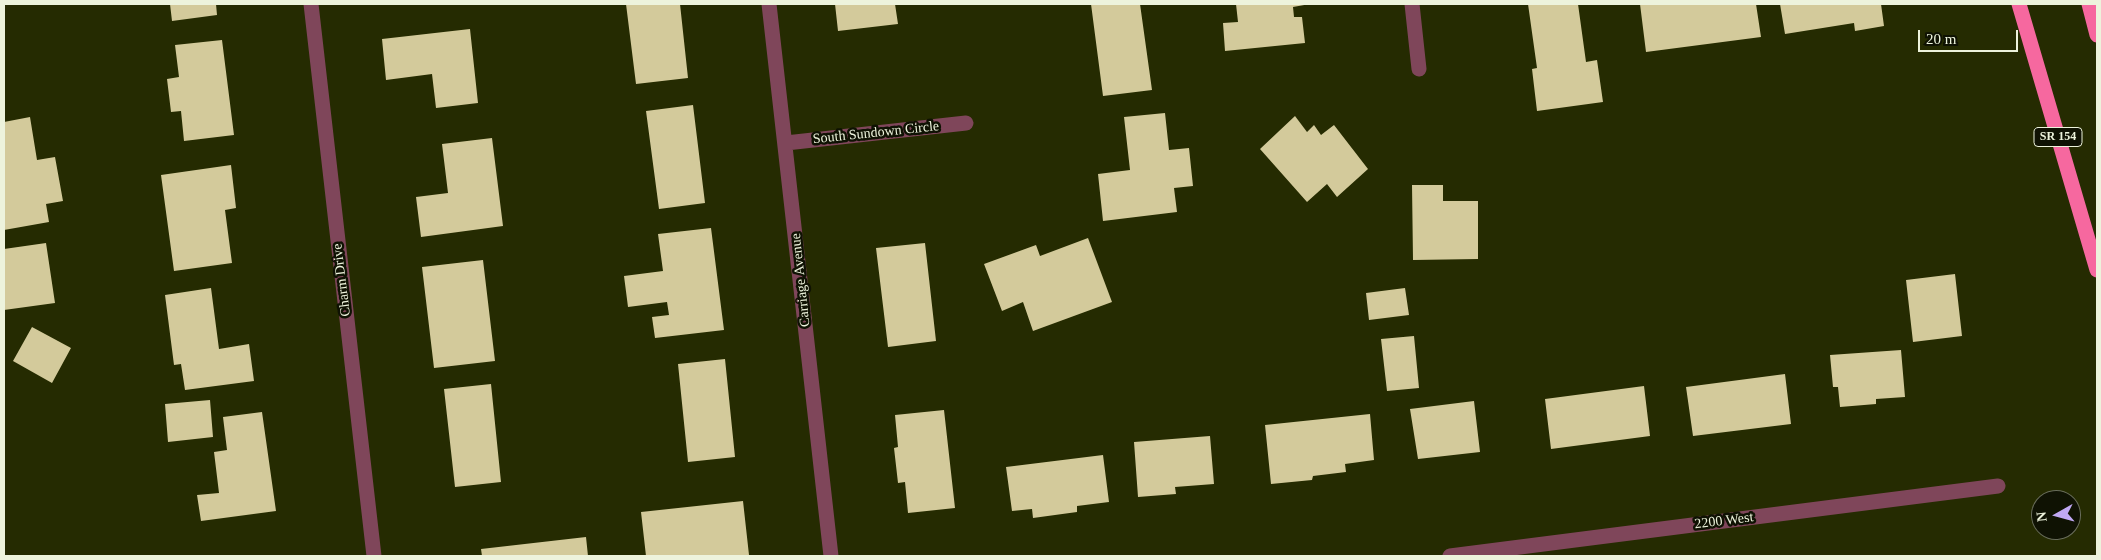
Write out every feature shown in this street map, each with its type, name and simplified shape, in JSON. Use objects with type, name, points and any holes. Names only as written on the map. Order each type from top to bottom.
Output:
[{"type":"highway","name":"SR 154","points":[[2019,4],[2097,270]]},
{"type":"highway","points":[[2089,4],[2097,35]]},
{"type":"street","name":"Charm Drive","points":[[311,4],[374,556]]},
{"type":"street","name":"Carriage Avenue","points":[[768,4],[786,143],[831,556]]},
{"type":"street","points":[[1412,4],[1419,69]]},
{"type":"street","name":"South Sundown Circle","points":[[786,143],[966,123]]},
{"type":"street","name":"2200 West","points":[[1450,556],[1998,486]]},
{"type":"building","points":[[170,4],[216,4],[217,15],[172,21]]},
{"type":"building","points":[[626,4],[680,4],[688,78],[636,84]]},
{"type":"building","points":[[835,4],[895,4],[898,24],[838,31]]},
{"type":"building","points":[[1091,4],[1140,4],[1152,90],[1103,96]]},
{"type":"building","points":[[1236,4],[1310,4],[1293,7],[1294,17],[1302,17],[1305,43],[1225,51],[1223,23],[1238,22]]},
{"type":"building","points":[[1528,4],[1578,4],[1586,62],[1597,60],[1603,102],[1537,111],[1532,69],[1537,68]]},
{"type":"building","points":[[1640,4],[1756,4],[1761,37],[1646,52]]},
{"type":"building","points":[[1780,4],[1881,4],[1884,26],[1855,31],[1854,23],[1785,34]]},
{"type":"building","points":[[470,29],[478,103],[436,108],[432,74],[386,80],[382,39]]},
{"type":"building","points":[[222,40],[234,135],[184,141],[181,111],[171,112],[167,79],[179,77],[175,45]]},
{"type":"building","points":[[693,105],[705,203],[659,209],[646,111]]},
{"type":"building","points":[[1165,113],[1169,150],[1189,148],[1193,186],[1174,188],[1177,212],[1103,221],[1098,174],[1130,170],[1124,117]]},
{"type":"building","points":[[1295,116],[1307,132],[1314,125],[1321,135],[1334,125],[1368,169],[1337,197],[1327,184],[1307,202],[1260,149]]},
{"type":"building","points":[[30,117],[37,160],[55,157],[63,201],[46,204],[49,222],[4,230],[4,122]]},
{"type":"building","points":[[492,138],[503,226],[421,237],[416,197],[448,193],[442,144]]},
{"type":"building","points":[[231,165],[236,208],[225,210],[232,263],[174,271],[161,175]]},
{"type":"building","points":[[1412,185],[1443,185],[1443,201],[1478,201],[1478,259],[1413,260]]},
{"type":"building","points":[[711,228],[724,330],[655,338],[652,317],[669,315],[667,302],[628,307],[624,276],[663,271],[658,234]]},
{"type":"building","points":[[1088,238],[1112,302],[1033,331],[1023,302],[1002,311],[984,264],[1036,245],[1040,256]]},
{"type":"building","points":[[46,243],[55,303],[4,310],[4,249]]},
{"type":"building","points":[[925,243],[936,341],[888,347],[876,248]]},
{"type":"building","points":[[483,260],[495,361],[434,368],[422,267]]},
{"type":"building","points":[[1955,274],[1962,336],[1913,342],[1906,280]]},
{"type":"building","points":[[211,288],[219,349],[249,344],[254,381],[185,390],[181,364],[174,365],[165,295]]},
{"type":"building","points":[[1405,288],[1409,315],[1369,320],[1366,293]]},
{"type":"building","points":[[32,327],[71,348],[52,383],[13,361]]},
{"type":"building","points":[[1414,336],[1419,388],[1387,391],[1381,339]]},
{"type":"building","points":[[1901,350],[1905,397],[1876,399],[1876,404],[1840,407],[1838,387],[1833,387],[1830,355]]},
{"type":"building","points":[[725,359],[735,457],[688,462],[678,364]]},
{"type":"building","points":[[1785,374],[1791,424],[1693,436],[1686,387]]},
{"type":"building","points":[[491,384],[501,482],[455,487],[444,389]]},
{"type":"building","points":[[1644,386],[1650,436],[1551,449],[1545,399]]},
{"type":"building","points":[[210,400],[213,437],[168,442],[165,404]]},
{"type":"building","points":[[1474,401],[1480,452],[1418,459],[1410,409]]},
{"type":"building","points":[[944,410],[955,508],[908,513],[905,482],[898,483],[894,448],[898,447],[895,415]]},
{"type":"building","points":[[262,412],[276,511],[201,521],[197,495],[219,493],[214,452],[227,450],[223,417]]},
{"type":"building","points":[[1370,414],[1374,460],[1345,464],[1346,472],[1313,476],[1312,480],[1271,484],[1265,425]]},
{"type":"building","points":[[1210,436],[1214,484],[1175,487],[1176,494],[1138,497],[1134,442]]},
{"type":"building","points":[[1103,455],[1109,502],[1077,506],[1077,512],[1033,518],[1032,509],[1012,511],[1006,467]]},
{"type":"building","points":[[743,501],[749,555],[646,556],[641,512]]},
{"type":"building","points":[[586,537],[588,556],[482,556],[481,549]]}]
